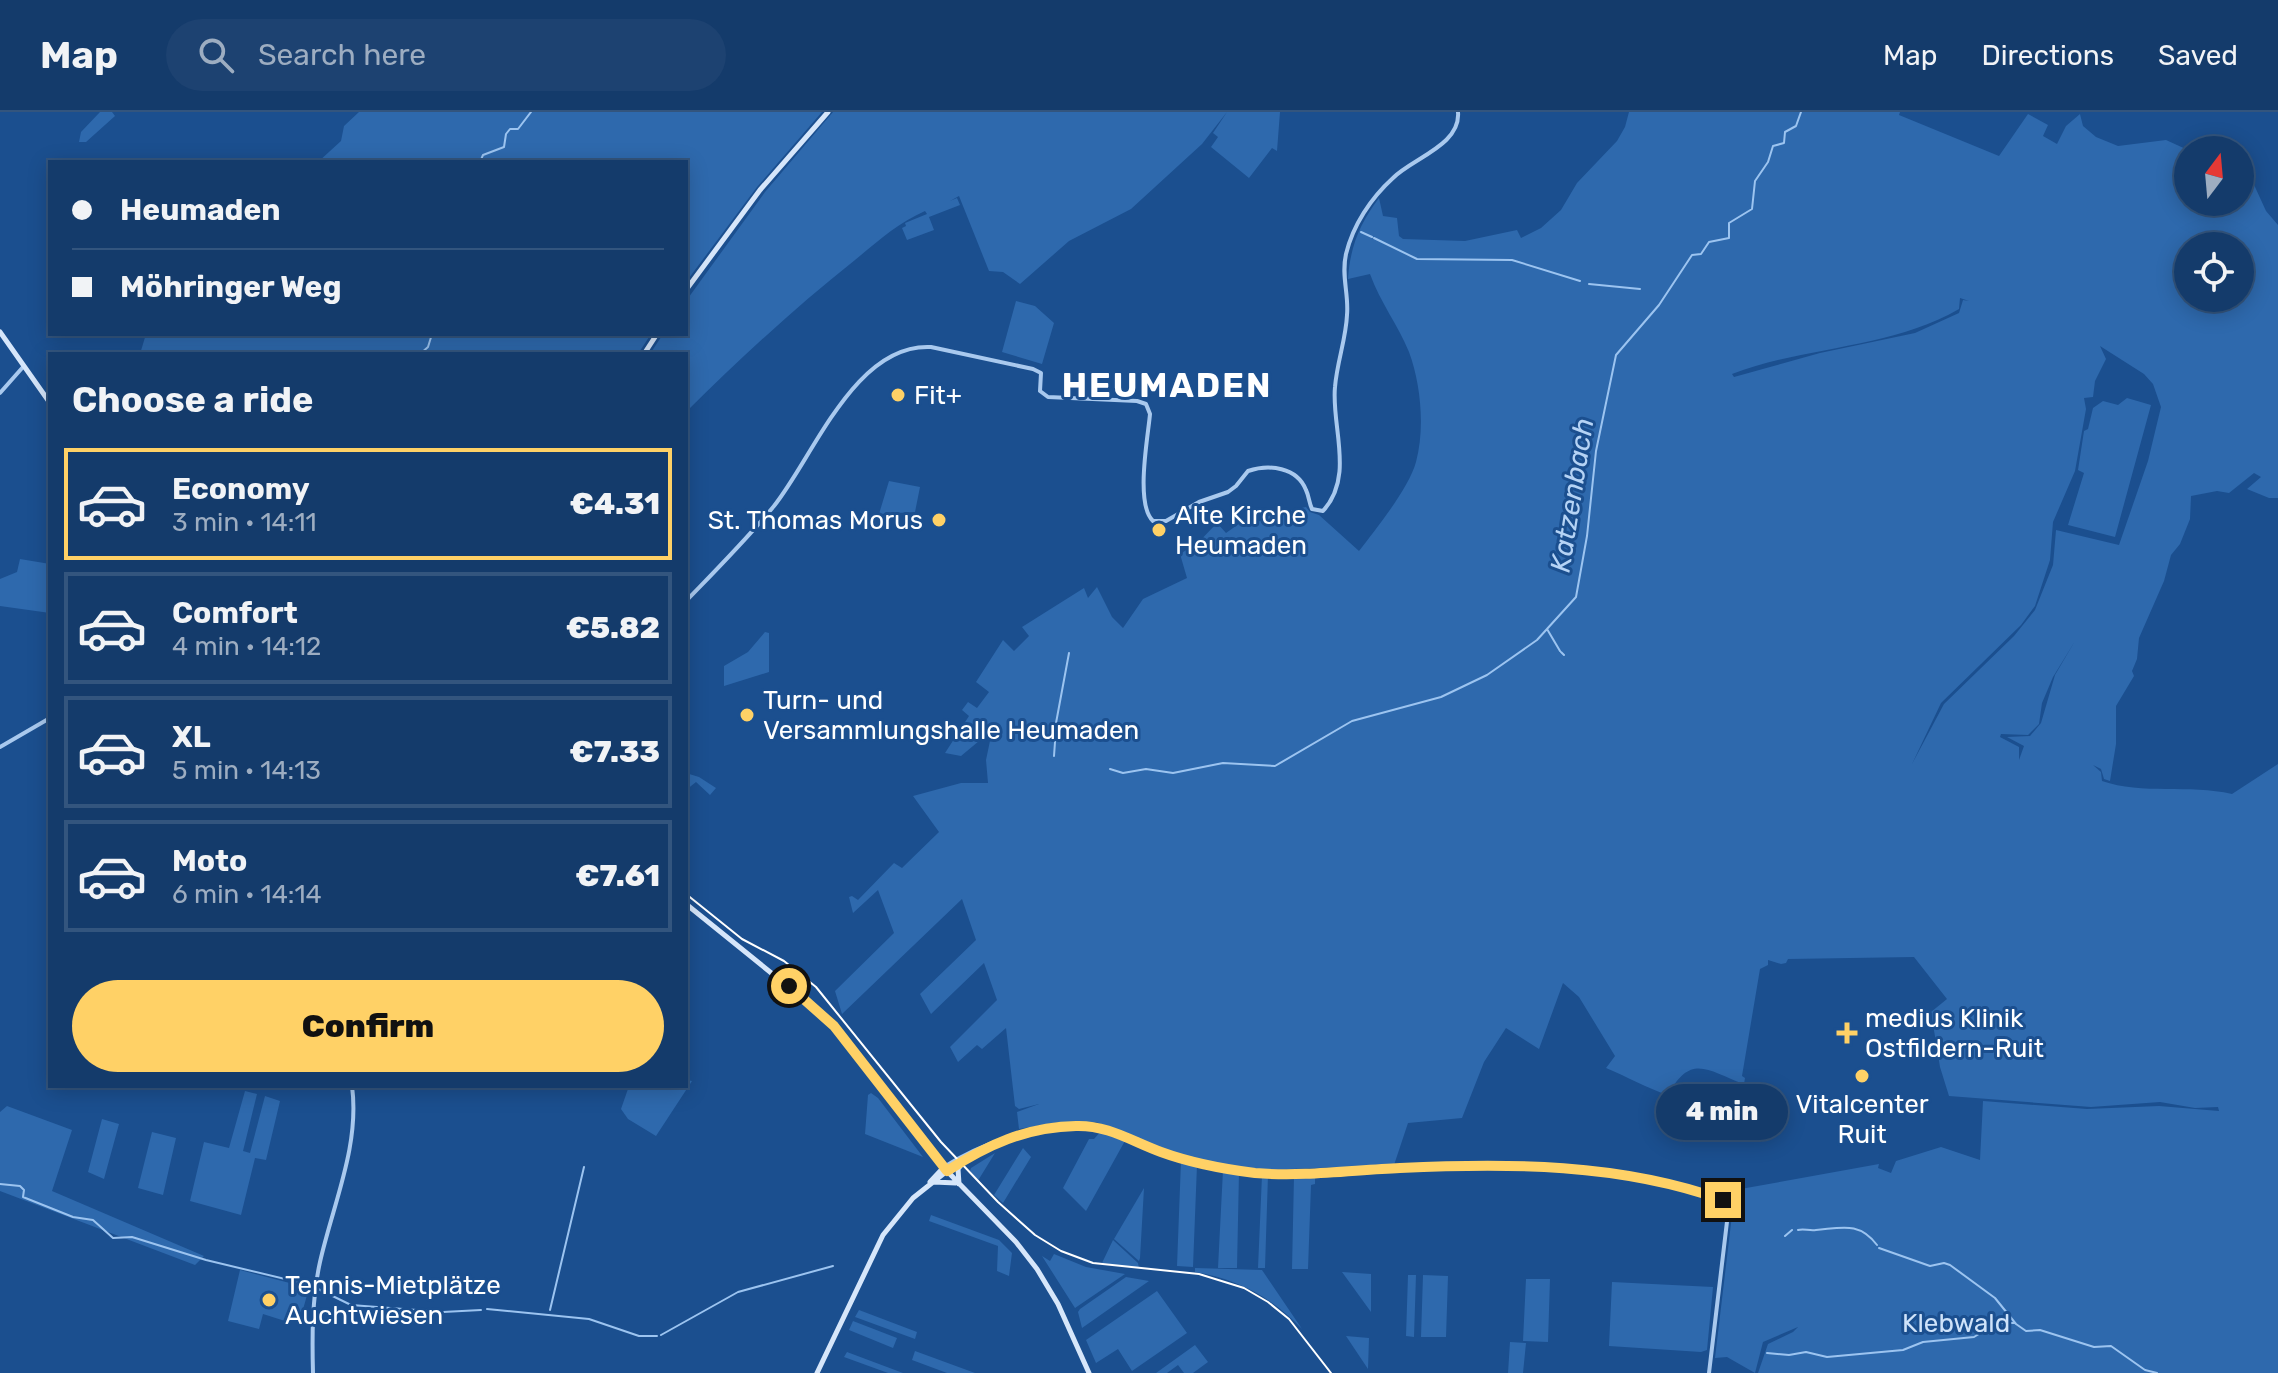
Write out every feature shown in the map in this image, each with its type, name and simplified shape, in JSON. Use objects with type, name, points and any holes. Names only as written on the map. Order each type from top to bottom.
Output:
[{"type":"main road","points":[[688,287],[760,190],[828,112]]},
{"type":"main road","points":[[0,332],[48,400]]},
{"type":"main road","points":[[688,906],[832,1024],[945,1169],[1016,1242],[1037,1269],[1058,1304],[1089,1373]]},
{"type":"main road","points":[[960,1185],[958,1172],[964,1161]]},
{"type":"main road","points":[[817,1373],[864,1269],[883,1235],[906,1205],[945,1169]]},
{"type":"main road","points":[[929,1183],[947,1181],[960,1185]]},
{"type":"street","points":[[688,599],[776,504],[849,393],[866,376],[900,352],[915,347],[931,347],[1033,369],[1041,373],[1041,394],[1062,399],[1137,401],[1146,404],[1150,414],[1143,465],[1148,513],[1153,521],[1173,518],[1199,502],[1228,492],[1252,470],[1270,467],[1287,471],[1295,477],[1307,491],[1312,509],[1323,511],[1330,501],[1339,468],[1340,441],[1334,391],[1348,313],[1343,271],[1352,234],[1368,205],[1390,180],[1454,131],[1458,112]]},
{"type":"street","points":[[0,393],[23,367]]},
{"type":"street","points":[[0,747],[48,719]]},
{"type":"street","points":[[313,1373],[316,1287],[353,1117],[352,1088]]},
{"type":"street","points":[[945,1169],[1010,1137],[1036,1130],[1094,1126],[1110,1129],[1178,1158],[1248,1172],[1432,1167],[1574,1168],[1659,1180],[1729,1201]]},
{"type":"street","points":[[945,1169],[965,1155],[975,1153]]},
{"type":"street","points":[[1709,1373],[1731,1188]]},
{"type":"green space","points":[[100,112],[112,112],[115,116],[86,142],[79,142],[81,132]]},
{"type":"green space","points":[[359,112],[822,112],[757,187],[688,279],[688,160],[320,160],[341,141],[344,126]]},
{"type":"green space","points":[[833,112],[1227,112],[1202,144],[1131,209],[1069,241],[1020,284],[1003,272],[989,271],[959,196],[950,201],[957,198],[960,205],[929,217],[934,230],[907,240],[902,228],[906,226],[905,223],[927,214],[925,211],[915,216],[880,239],[811,296],[688,410],[688,352],[651,352],[662,336],[688,336],[688,298],[765,192]]},
{"type":"green space","points":[[1227,112],[1280,112],[1277,151],[1272,148],[1249,178],[1211,147],[1218,137],[1213,133]]},
{"type":"green space","name":"Klebwald","points":[[1629,112],[1900,112],[1899,115],[1999,156],[2028,114],[2048,125],[2043,136],[2057,144],[2066,126],[2080,114],[2083,126],[2096,137],[2118,146],[2166,140],[2174,144],[2174,216],[2254,216],[2254,185],[2266,211],[2278,225],[2278,498],[2269,498],[2247,489],[2261,477],[2254,473],[2229,493],[2217,491],[2191,496],[2190,519],[2180,544],[2171,555],[2164,581],[2139,638],[2137,659],[2132,671],[2134,676],[2116,706],[2116,744],[2110,781],[2104,779],[2101,769],[2093,765],[2101,772],[2102,781],[2117,785],[2232,794],[2278,764],[2278,1373],[1758,1373],[1768,1344],[1798,1327],[1763,1342],[1755,1373],[1727,1357],[1715,1358],[1735,1190],[1879,1164],[1878,1168],[1891,1173],[1896,1161],[1941,1147],[1980,1160],[1983,1101],[2087,1109],[2159,1106],[2219,1111],[2218,1107],[2195,1108],[2160,1102],[2091,1107],[1949,1096],[1940,1067],[1931,1012],[1947,999],[1914,957],[1788,959],[1781,964],[1768,960],[1768,965],[1760,969],[1742,1076],[1745,1078],[1744,1084],[1710,1070],[1693,1069],[1676,1082],[1668,1095],[1606,1068],[1615,1056],[1579,997],[1563,983],[1539,1049],[1506,1028],[1484,1062],[1462,1118],[1408,1123],[1394,1165],[1264,1170],[1177,1154],[1096,1122],[1059,1122],[1019,1129],[1017,1112],[1039,1104],[1019,1109],[1015,1106],[1006,1028],[982,1049],[977,1045],[958,1062],[950,1047],[997,1000],[984,963],[931,1014],[920,994],[976,940],[962,899],[842,1014],[835,991],[894,933],[878,890],[853,913],[849,897],[858,900],[894,863],[902,868],[939,832],[913,796],[961,783],[988,783],[986,760],[991,736],[985,736],[961,756],[945,753],[969,716],[962,710],[968,702],[977,708],[989,692],[976,682],[1003,640],[1014,651],[1029,636],[1022,627],[1084,588],[1088,598],[1097,587],[1112,617],[1123,628],[1143,599],[1187,578],[1180,554],[1193,548],[1217,523],[1226,533],[1247,518],[1253,525],[1270,515],[1306,507],[1359,551],[1399,496],[1412,472],[1419,449],[1421,421],[1416,378],[1405,342],[1370,274],[1348,279],[1357,236],[1379,198],[1383,216],[1397,218],[1399,236],[1403,239],[1465,241],[1517,230],[1521,238],[1541,228],[1561,210],[1577,183],[1617,141]],"holes":[[[1960,298],[1969,301],[1963,300],[1959,313],[1915,333],[1820,353],[1734,377],[1732,374],[1905,332],[1959,309]],[[2100,346],[2144,374],[2153,384],[2161,407],[2148,461],[2119,545],[2056,530],[2053,565],[2035,610],[2014,636],[1944,704],[1912,764],[1941,703],[2021,625],[2035,606],[2050,560],[2053,522],[2075,471],[2086,409],[2084,398],[2093,397],[2095,381],[2106,359]],[[2075,641],[2055,675],[2041,723],[2030,736],[2007,737],[2024,746],[2019,760],[2019,747],[2000,737],[2001,734],[2028,735],[2039,724],[2042,703],[2053,677]]]},
{"type":"green space","points":[[1016,301],[1035,306],[1054,323],[1042,364],[1002,352]]},
{"type":"green space","points":[[145,336],[650,336],[639,352],[141,352]]},
{"type":"green space","points":[[2127,398],[2151,405],[2115,537],[2068,525],[2084,473],[2078,470],[2084,431],[2088,429],[2093,408],[2103,401],[2118,405]]},
{"type":"green space","points":[[889,481],[920,487],[915,512],[879,514]]},
{"type":"green space","points":[[20,559],[48,564],[48,613],[0,606],[0,579],[17,572]]},
{"type":"green space","points":[[765,632],[769,633],[769,672],[724,686],[724,666],[748,652]]},
{"type":"green space","points":[[688,774],[716,788],[710,795],[696,782],[688,788]]},
{"type":"green space","points":[[628,1088],[687,1088],[656,1136],[628,1119],[621,1109]]},
{"type":"green space","points":[[245,1091],[257,1094],[243,1151],[250,1153],[265,1096],[280,1101],[266,1160],[255,1158],[241,1215],[190,1201],[204,1142],[229,1148]]},
{"type":"green space","points":[[871,1093],[923,1157],[865,1134],[868,1095]]},
{"type":"green space","points":[[7,1106],[72,1130],[52,1191],[204,1256],[195,1265],[0,1191],[0,1112]]},
{"type":"green space","points":[[102,1119],[119,1124],[104,1179],[88,1172]]},
{"type":"green space","points":[[1102,1130],[1126,1139],[1086,1211],[1063,1188],[1089,1139],[1094,1139]]},
{"type":"green space","points":[[152,1132],[176,1138],[163,1195],[138,1188]]},
{"type":"green space","points":[[1023,1148],[1031,1157],[1003,1203],[994,1195]]},
{"type":"green space","points":[[995,1153],[978,1180],[971,1168]]},
{"type":"green space","points":[[1181,1161],[1197,1165],[1193,1267],[1177,1266]]},
{"type":"green space","points":[[1223,1170],[1239,1172],[1237,1268],[1218,1268]]},
{"type":"green space","points":[[1262,1175],[1268,1175],[1265,1268],[1258,1268]]},
{"type":"green space","points":[[1315,1175],[1315,1184],[1311,1185],[1308,1269],[1292,1269],[1294,1176]]},
{"type":"green space","points":[[1144,1188],[1140,1258],[1139,1261],[1114,1239]]},
{"type":"green space","points":[[931,1215],[999,1240],[1012,1253],[1009,1276],[997,1271],[998,1246],[929,1221]]},
{"type":"green space","points":[[1113,1240],[1138,1263],[1139,1268],[1102,1263]]},
{"type":"green space","points":[[1054,1254],[1086,1267],[1125,1274],[1075,1308],[1042,1256],[1050,1261]]},
{"type":"green space","points":[[1195,1268],[1262,1270],[1302,1329],[1279,1308],[1253,1291],[1225,1279],[1195,1272]]},
{"type":"green space","name":"Tennis-Mietplätze Auchtwiesen","points":[[240,1270],[309,1288],[302,1313],[285,1321],[263,1314],[259,1329],[228,1321]]},
{"type":"green space","points":[[1342,1272],[1371,1274],[1371,1312]]},
{"type":"green space","points":[[1408,1275],[1416,1275],[1414,1337],[1406,1336]]},
{"type":"green space","points":[[1423,1275],[1448,1276],[1446,1337],[1421,1337]]},
{"type":"green space","points":[[1126,1277],[1149,1281],[1082,1328],[1080,1309]]},
{"type":"green space","points":[[1526,1279],[1550,1279],[1548,1342],[1523,1341]]},
{"type":"green space","points":[[1612,1282],[1713,1287],[1707,1350],[1609,1346]]},
{"type":"green space","points":[[1157,1291],[1187,1333],[1132,1371],[1118,1349],[1096,1363],[1086,1340]]},
{"type":"green space","points":[[859,1310],[917,1332],[915,1339],[855,1317]]},
{"type":"green space","points":[[853,1321],[897,1338],[893,1348],[849,1330]]},
{"type":"green space","points":[[1346,1336],[1369,1338],[1368,1369]]},
{"type":"green space","points":[[1510,1342],[1526,1343],[1523,1373],[1508,1373]]},
{"type":"green space","points":[[1195,1345],[1208,1362],[1193,1373],[1184,1373],[1178,1365],[1167,1373],[1156,1373]]},
{"type":"green space","points":[[915,1351],[975,1373],[947,1373],[912,1360]]},
{"type":"green space","points":[[847,1352],[903,1373],[888,1373],[844,1357]]},
{"type":"waterway","points":[[481,160],[483,155],[504,147],[506,134],[510,129],[518,129],[531,112]]},
{"type":"waterway","name":"Katzenbach","points":[[1110,769],[1123,773],[1146,769],[1173,773],[1223,763],[1275,766],[1352,721],[1441,697],[1487,675],[1537,640],[1576,597],[1587,536],[1596,451],[1616,355],[1659,305],[1692,255],[1701,254],[1709,242],[1729,238],[1729,223],[1752,209],[1755,181],[1768,162],[1773,146],[1784,143],[1785,132],[1796,126],[1801,112]]},
{"type":"waterway","points":[[1361,232],[1372,237]]},
{"type":"waterway","points":[[1374,238],[1417,259],[1512,260],[1580,281]]},
{"type":"waterway","points":[[1589,284],[1640,289]]},
{"type":"waterway","points":[[422,352],[428,347],[431,336]]},
{"type":"waterway","points":[[1547,629],[1560,651]]},
{"type":"waterway","points":[[1561,652],[1564,655]]},
{"type":"waterway","points":[[1056,723],[1069,653]]},
{"type":"waterway","points":[[1054,756],[1056,728]]},
{"type":"waterway","points":[[550,1310],[584,1167]]},
{"type":"waterway","points":[[0,1184],[20,1186],[24,1190],[23,1197],[73,1217],[93,1220],[113,1238],[132,1237],[206,1260],[310,1285],[351,1305],[443,1312],[481,1310]]},
{"type":"waterway","points":[[1798,1230],[1856,1229],[1877,1245]]},
{"type":"waterway","points":[[1785,1236],[1792,1230]]},
{"type":"waterway","points":[[1879,1248],[1930,1266],[1950,1265],[1995,1298],[2016,1324],[2026,1331],[2040,1330],[2094,1347],[2111,1346],[2145,1370],[2157,1373]]},
{"type":"waterway","points":[[661,1335],[738,1292],[833,1266]]},
{"type":"waterway","points":[[487,1309],[589,1319],[639,1336],[657,1336]]},
{"type":"waterway","points":[[1767,1353],[1789,1355],[1806,1352],[1827,1357],[1903,1350],[1923,1342],[1974,1337],[1997,1323],[2014,1323]]},
{"type":"tram line","points":[[688,896],[742,939],[784,961],[816,987],[941,1142],[998,1202],[1035,1235],[1061,1251],[1093,1263],[1199,1274],[1244,1288],[1289,1319],[1331,1373]]},
{"type":"place","name":"Fit+","points":[[898,395]]},
{"type":"place","name":"St. Thomas Morus","points":[[939,520]]},
{"type":"place","name":"Alte Kirche Heumaden","points":[[1159,530]]},
{"type":"place","name":"Turn- und Versammlungshalle Heumaden","points":[[747,715]]},
{"type":"place","name":"medius Klinik Ostfildern-Ruit","points":[[1847,1033]]},
{"type":"place","name":"Vitalcenter Ruit","points":[[1862,1076]]},
{"type":"place","name":"Tennis-Mietplätze Auchtwiesen","points":[[269,1300]]},
{"type":"district","name":"HEUMADEN","points":[[1167,385]]},
{"type":"route","points":[[789,986],[834,1026],[947,1171],[975,1153],[1010,1137],[1046,1128],[1085,1126],[1110,1129],[1178,1158],[1248,1172],[1271,1174],[1432,1167],[1574,1168],[1659,1180],[1723,1200]]}]
